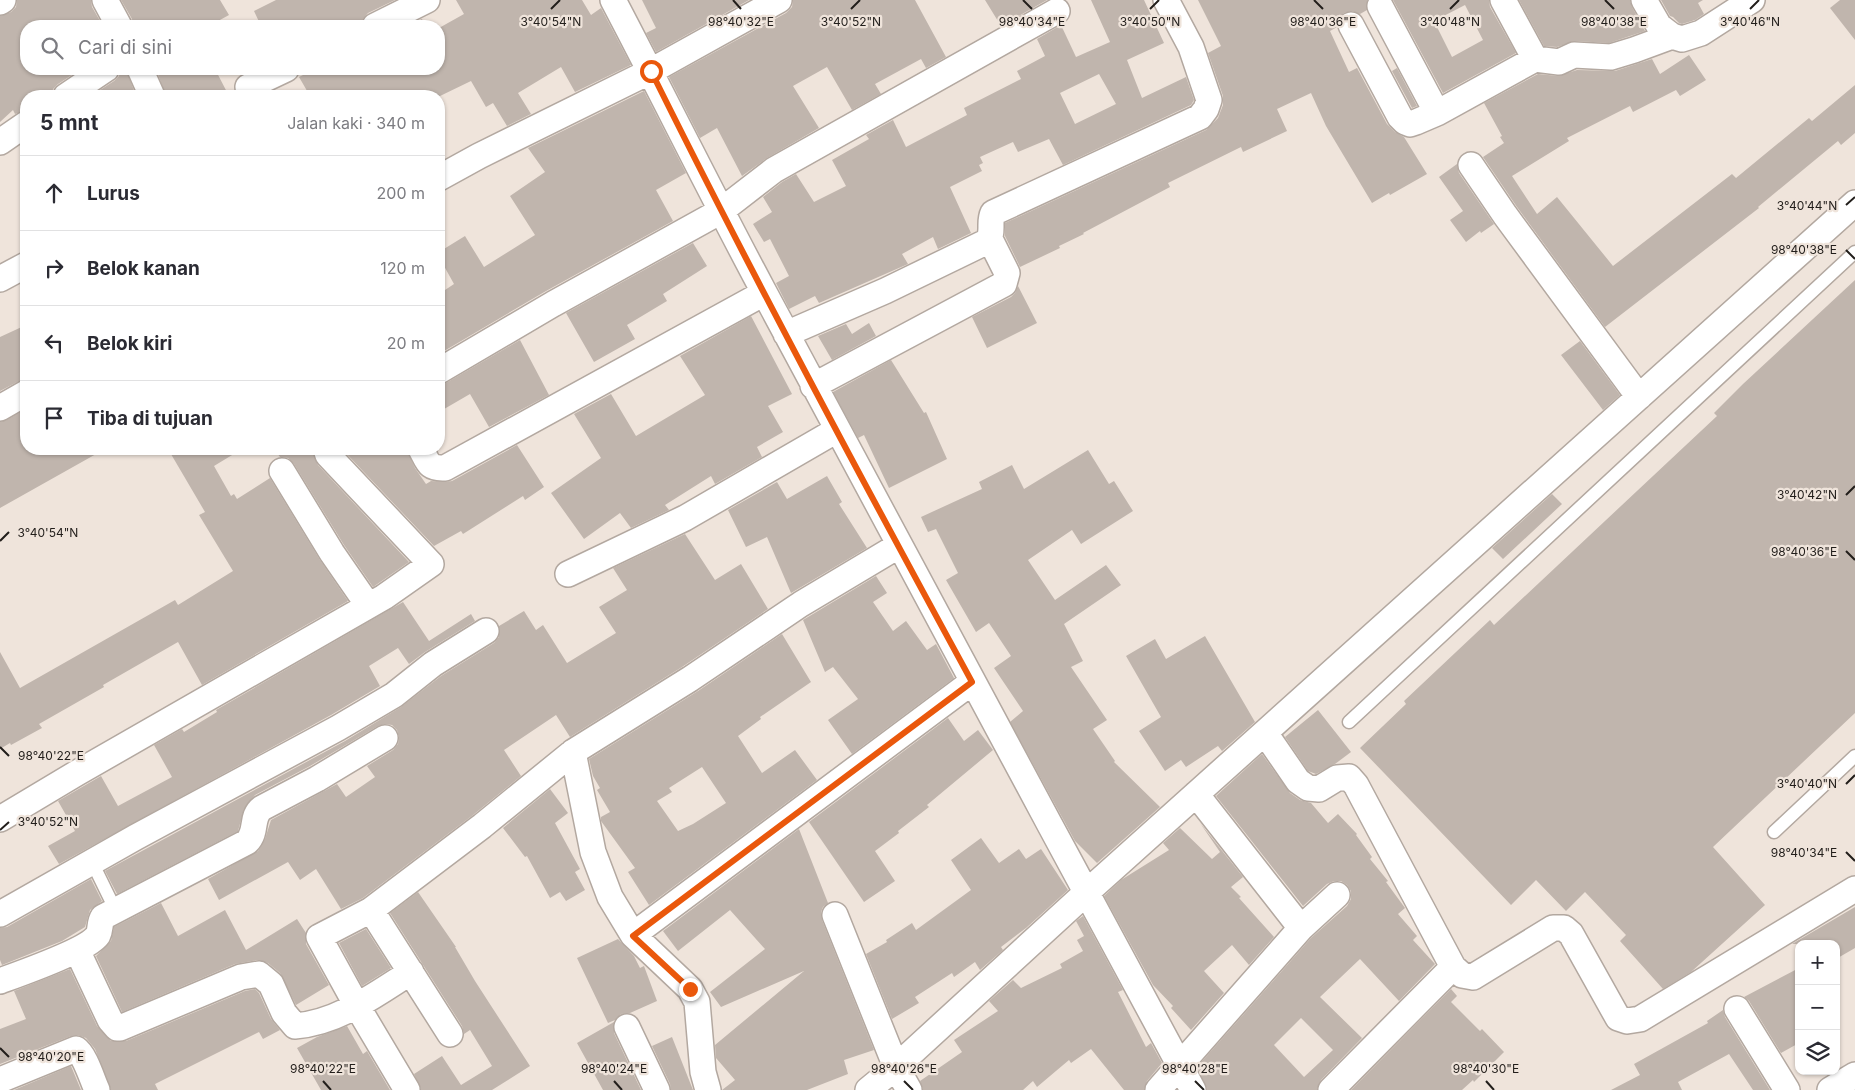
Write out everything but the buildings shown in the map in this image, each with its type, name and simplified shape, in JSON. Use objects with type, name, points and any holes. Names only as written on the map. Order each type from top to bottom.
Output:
[{"type":"street","points":[[0,2],[4,0]]},
{"type":"street","points":[[105,0],[116,20]]},
{"type":"street","points":[[386,20],[427,0]]},
{"type":"street","points":[[612,0],[651,71],[721,211],[898,546],[1193,1090]]},
{"type":"street","points":[[445,175],[478,156],[651,71],[779,0]]},
{"type":"street","points":[[813,386],[1004,284],[1007,273],[990,239],[990,219],[993,213],[1200,117],[1206,109],[1209,100],[1191,47],[1167,0]]},
{"type":"street","points":[[1503,0],[1535,59]]},
{"type":"street","points":[[1644,0],[1659,26],[1672,36],[1682,39],[1701,33],[1752,0]]},
{"type":"street","points":[[1380,6],[1437,112]]},
{"type":"street","points":[[445,367],[553,304],[721,211],[774,170],[1056,11]]},
{"type":"street","points":[[1351,25],[1400,117],[1410,124],[1437,112],[1535,59],[1559,62],[1574,55],[1611,57],[1672,36]]},
{"type":"street","points":[[75,90],[97,75]]},
{"type":"street","points":[[143,75],[149,90]]},
{"type":"street","points":[[248,87],[273,75]]},
{"type":"street","points":[[1470,165],[1639,397]]},
{"type":"street","points":[[868,1090],[896,1067],[1087,892],[1855,203]]},
{"type":"street","points":[[786,334],[885,291],[990,239]]},
{"type":"street","points":[[0,279],[20,268]]},
{"type":"street","points":[[424,455],[429,465],[436,468],[445,468],[764,293]]},
{"type":"street","points":[[0,408],[20,396]]},
{"type":"street","points":[[568,574],[685,518],[837,430]]},
{"type":"street","points":[[0,819],[368,605],[431,564],[328,455]]},
{"type":"street","points":[[282,471],[332,553],[368,605]]},
{"type":"street","points":[[407,1090],[356,1006],[319,937],[371,910],[482,826],[573,752],[690,679],[801,604],[898,546]]},
{"type":"street","points":[[0,914],[338,728],[394,695],[433,664],[486,631]]},
{"type":"street","points":[[633,936],[972,682]]},
{"type":"street","points":[[1265,733],[1298,781],[1308,788],[1319,789],[1337,778],[1349,777],[1356,785],[1453,967],[1462,975],[1472,977],[1554,928],[1564,928],[1571,934],[1618,1018],[1627,1021],[1640,1019],[1855,889]]},
{"type":"street","points":[[0,981],[77,950],[98,936],[102,917],[241,846],[252,837],[254,833],[254,820],[257,812],[262,808],[317,779],[385,738]]},
{"type":"street","points":[[573,752],[593,852],[610,897],[633,936],[690,989],[697,1002],[703,1072],[708,1090]]},
{"type":"street","points":[[1196,794],[1301,928]]},
{"type":"street","points":[[1158,1090],[1301,928],[1337,895]]},
{"type":"street","points":[[371,910],[450,1034]]},
{"type":"street","points":[[835,915],[896,1067],[909,1090]]},
{"type":"street","points":[[77,950],[110,1020],[116,1028],[120,1028],[241,977],[259,974],[271,984],[284,1013],[295,1026],[313,1025],[356,1006],[411,972]]},
{"type":"street","points":[[1331,1090],[1453,967]]},
{"type":"street","points":[[1737,1009],[1787,1090]]},
{"type":"street","points":[[627,1027],[657,1090]]},
{"type":"street","points":[[0,1080],[76,1049],[83,1057],[97,1090]]},
{"type":"street","points":[[1830,1090],[1855,1075]]},
{"type":"lane","points":[[1349,722],[1855,252]]},
{"type":"lane","points":[[1774,832],[1855,756]]},
{"type":"lane","points":[[92,862],[116,911]]},
{"type":"route","points":[[651,71],[721,211],[972,682],[633,936],[690,989]]}]
